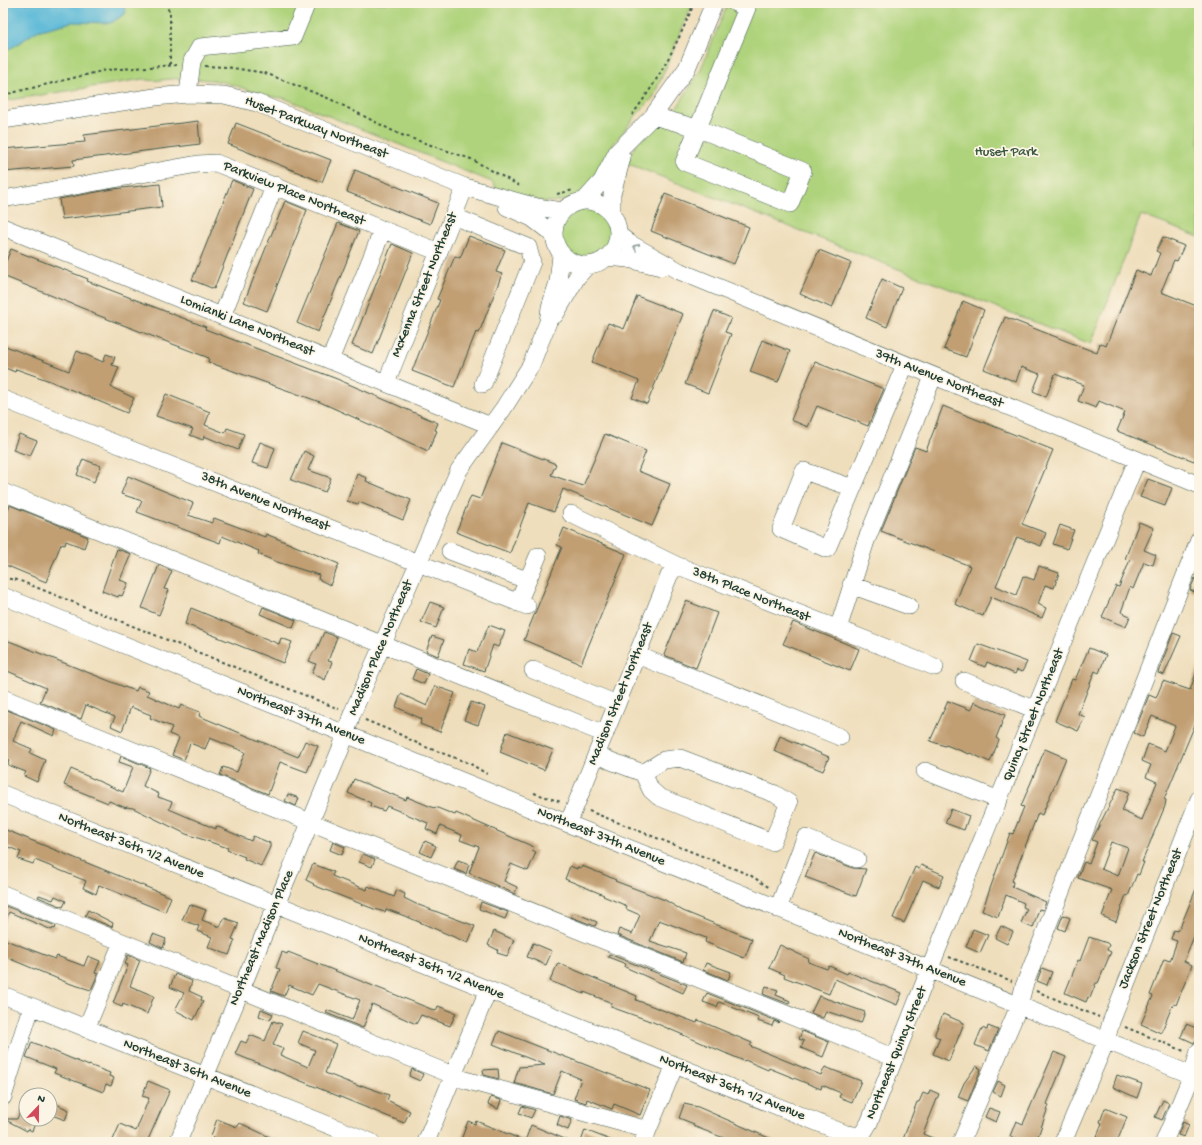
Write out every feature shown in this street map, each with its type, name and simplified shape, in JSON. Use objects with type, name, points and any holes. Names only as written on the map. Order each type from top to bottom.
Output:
[{"type":"street","points":[[188,94],[192,61],[200,47],[293,37],[307,3]]},
{"type":"street","points":[[581,194],[605,207],[617,224],[618,234],[613,251],[608,257],[601,262],[586,266],[570,262],[561,255],[554,243],[553,234],[557,218],[562,211],[572,204],[581,194],[602,181],[617,152],[653,116],[687,68],[714,3]]},
{"type":"street","points":[[653,116],[698,128],[803,171],[790,204],[684,162],[698,128],[747,8],[735,3]]},
{"type":"street","name":"Huset Parkway Northeast","points":[[3,120],[154,97],[188,94],[224,95],[257,103],[465,187],[537,207],[562,211]]},
{"type":"street","points":[[612,215],[612,194],[624,146]]},
{"type":"street","name":"Parkview Place Northeast","points":[[3,198],[198,164],[216,163],[275,185],[439,252]]},
{"type":"street","points":[[222,316],[275,185]]},
{"type":"street","name":"McKenna Street Northeast","points":[[386,383],[465,187]]},
{"type":"street","name":"Huset Parkway Northeast","points":[[482,191],[502,205],[532,218],[553,234]]},
{"type":"street","points":[[453,216],[528,247],[532,262],[483,384]]},
{"type":"street","name":"Lomianki Lane Northeast","points":[[3,227],[491,426]]},
{"type":"street","points":[[330,360],[383,229]]},
{"type":"street","name":"39th Avenue Northeast","points":[[618,234],[629,243],[679,271],[1137,460],[1198,481]]},
{"type":"street","points":[[548,322],[550,308],[558,282],[561,255]]},
{"type":"street","name":"39th Avenue Northeast","points":[[608,257],[628,258],[679,271]]},
{"type":"street","points":[[548,322],[559,310],[571,287],[586,266]]},
{"type":"street","name":"Madison Place Northeast","points":[[346,734],[352,714],[384,645],[418,562],[459,470],[491,426],[531,365],[548,322]]},
{"type":"street","points":[[853,488],[804,471],[781,529],[827,549],[853,488],[905,365]]},
{"type":"street","points":[[838,629],[866,541],[933,377]]},
{"type":"street","name":"38th Avenue Northeast","points":[[3,399],[522,604],[527,582]]},
{"type":"street","name":"Quincy Street Northeast","points":[[930,970],[1137,460]]},
{"type":"street","points":[[3,492],[605,734]]},
{"type":"street","name":"38th Place Northeast","points":[[572,514],[676,565],[935,667]]},
{"type":"street","points":[[961,1142],[1019,1006],[1024,986],[1199,540]]},
{"type":"street","points":[[450,551],[521,578],[527,582],[538,556]]},
{"type":"street","name":"Madison Street Northeast","points":[[568,824],[669,576],[676,565]]},
{"type":"street","points":[[851,585],[909,606]]},
{"type":"street","name":"Northeast 37th Avenue","points":[[3,596],[568,824],[780,902],[930,970],[1195,1077]]},
{"type":"street","points":[[637,655],[840,737]]},
{"type":"street","points":[[533,670],[617,704]]},
{"type":"street","points":[[964,681],[1036,710]]},
{"type":"street","points":[[3,698],[895,1058]]},
{"type":"street","name":"Northeast Madison Place","points":[[178,1142],[346,734]]},
{"type":"street","points":[[597,754],[643,773],[651,790],[659,797],[772,842],[789,803],[775,794],[680,758],[664,760],[643,773]]},
{"type":"street","points":[[925,771],[999,800]]},
{"type":"street","name":"Northeast 36th 1/2 Avenue","points":[[3,794],[275,905],[846,1134],[861,1136]]},
{"type":"street","name":"Jackson Street Northeast","points":[[1064,1142],[1106,1041],[1111,1022],[1199,799]]},
{"type":"street","points":[[780,902],[805,838],[857,859]]},
{"type":"street","points":[[3,894],[453,1076],[645,1136],[675,1065]]},
{"type":"street","points":[[86,1029],[122,942]]},
{"type":"street","name":"Northeast Quincy Street","points":[[861,1136],[869,1123],[930,970]]},
{"type":"street","points":[[426,1142],[488,990]]},
{"type":"street","name":"Northeast 36th Avenue","points":[[3,995],[371,1142]]},
{"type":"street","points":[[3,1096],[31,1007]]},
{"type":"street","points":[[1164,1142],[1195,1077],[1198,1053]]},
{"type":"path","points":[[165,3],[170,13],[170,65]]},
{"type":"path","points":[[628,121],[647,95],[678,42],[694,3]]},
{"type":"path","points":[[3,95],[106,70],[177,65]]},
{"type":"path","points":[[203,66],[226,67],[266,74],[330,99],[399,134],[470,159],[522,187]]},
{"type":"path","points":[[555,194],[572,191],[581,194]]},
{"type":"path","points":[[3,578],[18,580],[339,710]]},
{"type":"path","points":[[365,720],[423,746],[469,763],[493,777]]},
{"type":"path","points":[[528,790],[564,803]]},
{"type":"path","points":[[587,810],[759,879],[772,890],[780,902]]},
{"type":"path","points":[[1119,1025],[1198,1053]]},
{"type":"green space","points":[[3,3],[693,3],[653,98],[637,114],[613,145],[596,182],[580,197],[563,201],[544,202],[497,189],[492,182],[284,98],[266,95],[220,81],[175,79],[153,81],[143,79],[3,101]]},
{"type":"green space","name":"Huset Park","points":[[728,3],[1199,3],[1199,237],[1141,215],[1091,344],[626,163],[638,141],[678,106],[700,71]]},
{"type":"green space","points":[[586,207],[596,209],[605,215],[611,224],[613,234],[611,244],[605,253],[596,259],[586,261],[576,259],[567,253],[561,244],[559,234],[561,224],[567,215],[576,209]]},
{"type":"water","points":[[3,3],[123,3],[126,13],[111,23],[72,22],[37,31],[13,47],[3,51]]},
{"type":"building","points":[[198,121],[200,144],[73,160],[74,166],[3,172],[3,149],[85,142],[84,135]]},
{"type":"building","points":[[236,123],[331,160],[322,182],[228,144]]},
{"type":"building","points":[[355,170],[438,203],[430,224],[347,192]]},
{"type":"building","points":[[232,180],[253,189],[214,289],[192,280]]},
{"type":"building","points":[[160,184],[162,207],[62,219],[59,199],[113,189]]},
{"type":"building","points":[[665,194],[749,227],[734,264],[651,231]]},
{"type":"building","points":[[285,201],[307,210],[267,311],[244,302]]},
{"type":"building","points":[[338,223],[359,231],[318,332],[297,323]]},
{"type":"building","points":[[469,236],[505,250],[496,272],[502,274],[479,333],[476,332],[454,387],[412,371],[440,300],[437,299],[455,256],[460,258]]},
{"type":"building","points":[[1163,237],[1184,246],[1177,261],[1174,260],[1161,292],[1199,307],[1199,448],[1194,461],[1117,431],[1125,412],[1099,401],[1096,408],[1078,401],[1084,385],[1055,374],[1046,397],[1033,391],[1040,374],[1021,367],[1016,382],[984,369],[1005,317],[1097,353],[1100,343],[1106,346],[1136,270],[1151,276],[1160,253],[1156,251]]},
{"type":"building","points":[[392,244],[413,253],[373,354],[352,345]]},
{"type":"building","points":[[11,249],[88,279],[87,281],[206,327],[205,329],[337,379],[438,423],[435,430],[437,431],[428,451],[320,402],[208,362],[209,358],[92,313],[3,276],[3,269]]},
{"type":"building","points":[[819,250],[851,263],[832,308],[800,294]]},
{"type":"building","points":[[882,279],[902,288],[887,327],[866,318]]},
{"type":"building","points":[[637,296],[683,314],[647,404],[632,398],[639,381],[592,362],[608,323],[624,329]]},
{"type":"building","points":[[963,301],[984,310],[966,357],[944,349]]},
{"type":"building","points":[[714,311],[731,318],[725,332],[731,334],[708,393],[685,384]]},
{"type":"building","points":[[762,340],[790,351],[778,382],[750,372]]},
{"type":"building","points":[[3,345],[69,371],[77,351],[103,362],[106,354],[115,357],[112,365],[119,367],[111,387],[134,398],[127,413],[50,381],[16,369],[15,372],[3,367]]},
{"type":"building","points":[[815,362],[884,389],[868,426],[817,406],[808,427],[791,420]]},
{"type":"building","points":[[166,394],[210,412],[205,425],[225,433],[227,428],[244,434],[238,450],[204,436],[203,440],[190,435],[193,429],[156,416]]},
{"type":"building","points":[[943,406],[1053,450],[1022,524],[1046,533],[1041,546],[1017,537],[996,586],[1016,595],[1023,576],[1034,580],[1039,566],[1059,573],[1054,588],[1045,585],[1038,604],[1046,608],[1042,618],[991,597],[983,616],[955,604],[970,566],[881,531],[915,447],[926,451]]},
{"type":"building","points":[[19,434],[37,441],[30,456],[13,450]]},
{"type":"building","points":[[605,434],[646,451],[638,471],[670,484],[652,526],[563,489],[554,512],[529,503],[510,553],[456,532],[471,496],[480,499],[502,443],[556,464],[551,475],[583,486]]},
{"type":"building","points":[[260,442],[275,448],[268,468],[252,463]]},
{"type":"building","points":[[304,451],[314,456],[308,470],[331,478],[325,492],[291,480]]},
{"type":"building","points":[[83,459],[101,466],[94,482],[77,475]]},
{"type":"building","points":[[357,474],[367,478],[366,481],[411,500],[403,520],[359,502],[358,504],[347,501]]},
{"type":"building","points":[[128,476],[193,503],[188,515],[212,523],[214,518],[265,537],[266,534],[339,564],[330,585],[318,579],[319,575],[277,562],[258,554],[259,551],[222,536],[220,543],[137,512],[142,501],[121,494]]},
{"type":"building","points":[[1148,479],[1172,488],[1165,506],[1140,497]]},
{"type":"building","points":[[10,505],[88,537],[84,548],[66,541],[65,545],[61,544],[46,582],[3,564],[3,510],[7,512]]},
{"type":"building","points":[[1139,522],[1154,528],[1144,550],[1156,555],[1153,565],[1144,562],[1133,589],[1130,587],[1121,612],[1130,616],[1126,627],[1102,617],[1116,586],[1119,587],[1130,560],[1125,559]]},
{"type":"building","points":[[1060,525],[1074,530],[1067,549],[1053,544]]},
{"type":"building","points":[[564,528],[626,554],[581,664],[524,640],[562,547],[557,545]]},
{"type":"building","points":[[117,549],[131,554],[120,580],[128,583],[122,596],[119,595],[118,597],[102,591]]},
{"type":"building","points":[[159,565],[172,571],[164,589],[169,590],[159,615],[142,608]]},
{"type":"building","points":[[1195,578],[1199,580],[1199,594],[1190,590]]},
{"type":"building","points":[[686,601],[717,613],[696,668],[664,655]]},
{"type":"building","points":[[430,602],[444,607],[436,628],[421,622]]},
{"type":"building","points":[[263,607],[296,620],[293,628],[260,614]]},
{"type":"building","points":[[191,608],[279,644],[281,638],[292,642],[283,663],[185,624]]},
{"type":"building","points":[[793,622],[859,649],[850,671],[783,644]]},
{"type":"building","points":[[489,625],[505,631],[498,647],[493,645],[484,671],[464,664],[469,649],[477,652]]},
{"type":"building","points":[[324,632],[337,637],[328,661],[332,662],[325,680],[312,673],[316,664],[309,661],[314,651],[316,651]]},
{"type":"building","points":[[1173,633],[1181,636],[1164,675],[1158,673]]},
{"type":"building","points":[[432,636],[444,640],[438,656],[426,651]]},
{"type":"building","points":[[9,641],[127,688],[136,691],[138,687],[149,691],[147,695],[179,709],[181,705],[200,712],[199,716],[298,757],[305,741],[318,746],[307,772],[280,762],[268,794],[220,775],[223,767],[237,772],[245,752],[210,738],[205,749],[190,743],[184,760],[172,755],[179,738],[169,734],[172,727],[150,718],[151,715],[131,707],[122,731],[111,726],[115,717],[86,705],[81,719],[40,702],[46,688],[3,669],[3,656]]},
{"type":"building","points":[[978,644],[1027,662],[1022,672],[1017,670],[1015,674],[987,662],[985,667],[971,661]]},
{"type":"building","points":[[1089,648],[1106,655],[1099,673],[1095,671],[1078,714],[1085,717],[1078,731],[1055,721],[1072,679],[1075,680]]},
{"type":"building","points":[[1198,668],[1199,715],[1164,799],[1166,800],[1165,806],[1142,862],[1144,862],[1139,875],[1137,874],[1128,896],[1126,895],[1116,922],[1102,916],[1112,890],[1078,878],[1084,862],[1089,864],[1097,842],[1092,840],[1118,788],[1129,792],[1122,811],[1142,820],[1157,782],[1146,777],[1151,765],[1142,761],[1148,744],[1165,751],[1175,726],[1152,716],[1143,737],[1134,733],[1149,695],[1156,698],[1163,681],[1190,690]],"holes":[[[1111,842],[1128,848],[1118,876],[1101,869]]]},
{"type":"building","points":[[416,669],[428,674],[424,684],[412,679]]},
{"type":"building","points":[[435,686],[455,693],[440,732],[420,724],[422,719],[396,707],[401,694],[427,706]]},
{"type":"building","points":[[948,701],[971,710],[974,702],[1005,715],[996,738],[999,740],[990,762],[970,753],[969,754],[946,745],[945,746],[930,741]]},
{"type":"building","points":[[471,702],[485,707],[478,725],[464,720]]},
{"type":"building","points":[[7,710],[56,730],[54,736],[21,721],[13,741],[32,749],[30,753],[45,760],[37,782],[24,776],[26,772],[8,765],[9,760],[6,759],[3,765],[3,719]]},
{"type":"building","points":[[507,732],[553,750],[544,770],[500,752]]},
{"type":"building","points":[[780,736],[829,757],[823,771],[774,751]]},
{"type":"building","points":[[1045,749],[1066,758],[1042,815],[1038,813],[1012,881],[1012,887],[1046,902],[1043,910],[1039,909],[1033,928],[1021,923],[1027,909],[1023,907],[1024,903],[1006,895],[998,917],[982,911],[1010,833],[1013,834],[1024,807],[1021,806]]},
{"type":"building","points":[[121,756],[150,768],[143,786],[159,794],[158,797],[172,802],[169,809],[216,829],[216,826],[251,841],[253,836],[270,843],[270,847],[261,866],[244,859],[245,857],[227,850],[228,848],[186,834],[133,808],[126,808],[109,801],[108,803],[64,785],[71,769],[123,792],[133,767],[119,762]]},
{"type":"building","points":[[354,779],[406,800],[407,797],[455,815],[456,813],[534,847],[532,850],[536,852],[528,871],[511,864],[504,881],[517,887],[515,894],[469,873],[479,847],[460,840],[462,835],[440,826],[437,834],[426,829],[428,823],[387,806],[384,811],[370,806],[371,803],[348,793]]},
{"type":"building","points":[[288,794],[299,798],[296,806],[285,801]]},
{"type":"building","points":[[951,809],[969,816],[964,830],[945,823]]},
{"type":"building","points":[[6,830],[171,897],[165,912],[99,885],[96,894],[83,888],[86,881],[35,860],[33,864],[18,859],[21,852],[3,845]]},
{"type":"building","points":[[425,841],[436,846],[431,857],[420,852]]},
{"type":"building","points":[[333,842],[345,847],[342,855],[330,850]]},
{"type":"building","points":[[815,853],[853,868],[866,869],[856,896],[805,877]]},
{"type":"building","points":[[363,854],[375,859],[372,867],[359,862]]},
{"type":"building","points":[[458,860],[469,864],[466,874],[454,869]]},
{"type":"building","points":[[313,864],[334,872],[332,876],[367,890],[368,886],[394,897],[397,890],[405,894],[404,898],[416,904],[475,926],[468,943],[386,909],[385,912],[374,909],[313,885],[314,884],[306,880]]},
{"type":"building","points":[[921,865],[944,875],[939,887],[923,880],[904,923],[893,918],[915,867],[919,869]]},
{"type":"building","points":[[570,866],[577,869],[577,867],[581,868],[582,866],[605,875],[616,880],[615,881],[665,900],[683,911],[752,939],[745,957],[744,958],[705,942],[706,938],[659,920],[650,941],[686,953],[683,962],[617,935],[619,929],[632,934],[640,915],[626,909],[627,906],[565,879]]},
{"type":"building","points":[[1199,882],[1199,930],[1197,929],[1184,961],[1192,965],[1176,1005],[1173,1004],[1161,1033],[1141,1024],[1153,996],[1150,995],[1164,959],[1170,961],[1177,941],[1171,939],[1174,930],[1177,931],[1181,925]]},
{"type":"building","points":[[39,895],[53,900],[55,896],[66,901],[63,907],[38,897]]},
{"type":"building","points":[[481,902],[508,912],[505,919],[479,909]]},
{"type":"building","points":[[189,904],[206,910],[202,920],[220,927],[224,918],[239,923],[232,939],[235,940],[229,955],[208,947],[212,937],[197,931],[199,926],[182,920]]},
{"type":"building","points":[[3,905],[56,926],[55,929],[53,928],[52,930],[9,912],[3,925]]},
{"type":"building","points":[[88,910],[113,923],[112,927],[85,916]]},
{"type":"building","points":[[573,912],[597,922],[595,926],[571,917]]},
{"type":"building","points":[[1063,915],[1070,918],[1065,931],[1058,928]]},
{"type":"building","points":[[1001,926],[1013,932],[1007,944],[995,938]]},
{"type":"building","points":[[973,929],[988,935],[980,953],[966,947]]},
{"type":"building","points":[[494,931],[514,940],[507,956],[497,953],[498,950],[488,945]]},
{"type":"building","points":[[153,934],[166,939],[163,948],[150,942]]},
{"type":"building","points":[[1089,937],[1107,943],[1109,945],[1107,950],[1111,952],[1098,983],[1096,983],[1090,998],[1088,997],[1086,1002],[1065,993]]},
{"type":"building","points":[[3,939],[55,959],[57,956],[84,966],[88,956],[100,961],[95,973],[98,974],[91,990],[68,983],[3,956]]},
{"type":"building","points":[[533,943],[552,951],[546,965],[527,957]]},
{"type":"building","points":[[780,945],[809,959],[808,962],[827,969],[829,966],[847,974],[848,972],[902,993],[897,1005],[835,979],[829,994],[784,977],[785,975],[769,968]]},
{"type":"building","points":[[282,952],[287,954],[288,952],[436,1011],[438,1006],[456,1013],[450,1026],[421,1015],[416,1024],[372,1004],[363,1028],[326,1013],[327,1010],[352,1020],[360,1000],[318,984],[312,995],[289,985],[284,996],[271,991],[280,969],[276,968]]},
{"type":"building","points":[[609,954],[687,985],[683,993],[625,967],[626,964],[608,957]]},
{"type":"building","points":[[128,955],[140,960],[130,986],[154,996],[147,1014],[123,1004],[122,1007],[113,1003],[128,965],[125,964]]},
{"type":"building","points":[[558,963],[637,996],[636,1000],[697,1023],[698,1020],[752,1043],[750,1046],[821,1075],[825,1067],[861,1081],[852,1102],[839,1097],[841,1093],[822,1085],[821,1089],[769,1068],[768,1070],[745,1060],[744,1061],[653,1022],[611,1007],[612,1003],[550,981]]},
{"type":"building","points":[[706,963],[731,972],[728,980],[703,970]]},
{"type":"building","points":[[1042,968],[1052,972],[1047,985],[1037,981]]},
{"type":"building","points":[[175,974],[192,981],[189,991],[202,997],[201,1000],[203,1001],[194,1020],[175,1010],[184,993],[170,987]]},
{"type":"building","points":[[766,986],[778,990],[776,995],[790,1001],[789,1004],[763,994]]},
{"type":"building","points":[[707,993],[779,1022],[774,1021],[772,1026],[758,1021],[759,1018],[719,1002],[717,1007],[703,1002]]},
{"type":"building","points":[[819,996],[865,1012],[861,1023],[826,1011],[823,1018],[811,1013]]},
{"type":"building","points":[[261,1009],[273,1014],[270,1020],[259,1016]]},
{"type":"building","points":[[943,1014],[964,1023],[949,1061],[933,1054],[940,1038],[935,1036],[935,1033]]},
{"type":"building","points":[[273,1021],[282,1024],[273,1045],[283,1049],[280,1055],[308,1067],[315,1050],[298,1043],[303,1031],[336,1044],[325,1073],[361,1087],[361,1085],[389,1095],[387,1100],[410,1111],[404,1123],[235,1054],[241,1041],[246,1043],[250,1035],[265,1041]]},
{"type":"building","points":[[1186,1024],[1199,1029],[1199,1034],[1194,1043],[1181,1037]]},
{"type":"building","points":[[988,1026],[998,1030],[989,1051],[975,1045],[982,1028],[987,1030]]},
{"type":"building","points":[[499,1031],[650,1090],[640,1115],[614,1104],[612,1109],[587,1099],[586,1103],[574,1099],[581,1079],[562,1071],[553,1094],[514,1083],[519,1067],[545,1065],[493,1044]]},
{"type":"building","points":[[802,1031],[829,1042],[823,1057],[801,1048],[804,1041],[799,1039]]},
{"type":"building","points":[[32,1042],[89,1066],[110,1073],[109,1076],[114,1078],[111,1086],[106,1084],[103,1092],[54,1073],[56,1069],[26,1057]]},
{"type":"building","points":[[1054,1052],[1066,1057],[1047,1104],[1049,1105],[1036,1142],[1025,1142],[1010,1136],[1016,1121],[1023,1124]]},
{"type":"building","points":[[976,1066],[981,1069],[968,1101],[958,1097],[964,1083]]},
{"type":"building","points":[[412,1069],[423,1074],[420,1081],[409,1076]]},
{"type":"building","points":[[498,1069],[499,1079],[484,1075],[483,1070]]},
{"type":"building","points":[[1117,1075],[1142,1084],[1137,1098],[1113,1087]]},
{"type":"building","points":[[148,1081],[170,1090],[147,1142],[112,1142],[120,1124],[136,1131],[149,1098],[142,1096]]},
{"type":"building","points":[[998,1081],[1005,1085],[1001,1096],[993,1092]]},
{"type":"building","points":[[930,1090],[939,1094],[923,1134],[942,1142],[902,1142],[917,1102],[919,1102],[923,1093],[928,1095]]},
{"type":"building","points":[[491,1097],[501,1100],[498,1109],[488,1104]]},
{"type":"building","points":[[1163,1100],[1169,1103],[1162,1120],[1155,1117]]},
{"type":"building","points":[[684,1104],[698,1107],[778,1142],[734,1142],[693,1126],[694,1124],[679,1118]]},
{"type":"building","points":[[58,1105],[69,1110],[65,1120],[58,1117]]},
{"type":"building","points":[[522,1106],[535,1110],[531,1118],[519,1113]]},
{"type":"building","points":[[989,1108],[1000,1112],[996,1122],[985,1117]]},
{"type":"building","points":[[1105,1108],[1127,1117],[1117,1142],[1095,1142],[1102,1123],[1100,1122]]},
{"type":"building","points":[[18,1116],[18,1126],[4,1119],[17,1119]]},
{"type":"building","points":[[560,1116],[572,1120],[568,1130],[557,1125]]},
{"type":"building","points":[[217,1119],[237,1127],[240,1123],[280,1142],[213,1142],[214,1139],[211,1136]]},
{"type":"building","points":[[468,1121],[475,1124],[476,1121],[525,1141],[531,1125],[572,1142],[467,1142],[461,1140]]},
{"type":"building","points":[[1183,1122],[1189,1125],[1184,1137],[1178,1135]]},
{"type":"building","points":[[19,1127],[34,1127],[32,1131],[28,1129],[27,1131]]},
{"type":"building","points":[[585,1130],[613,1141],[613,1142],[581,1142]]}]
